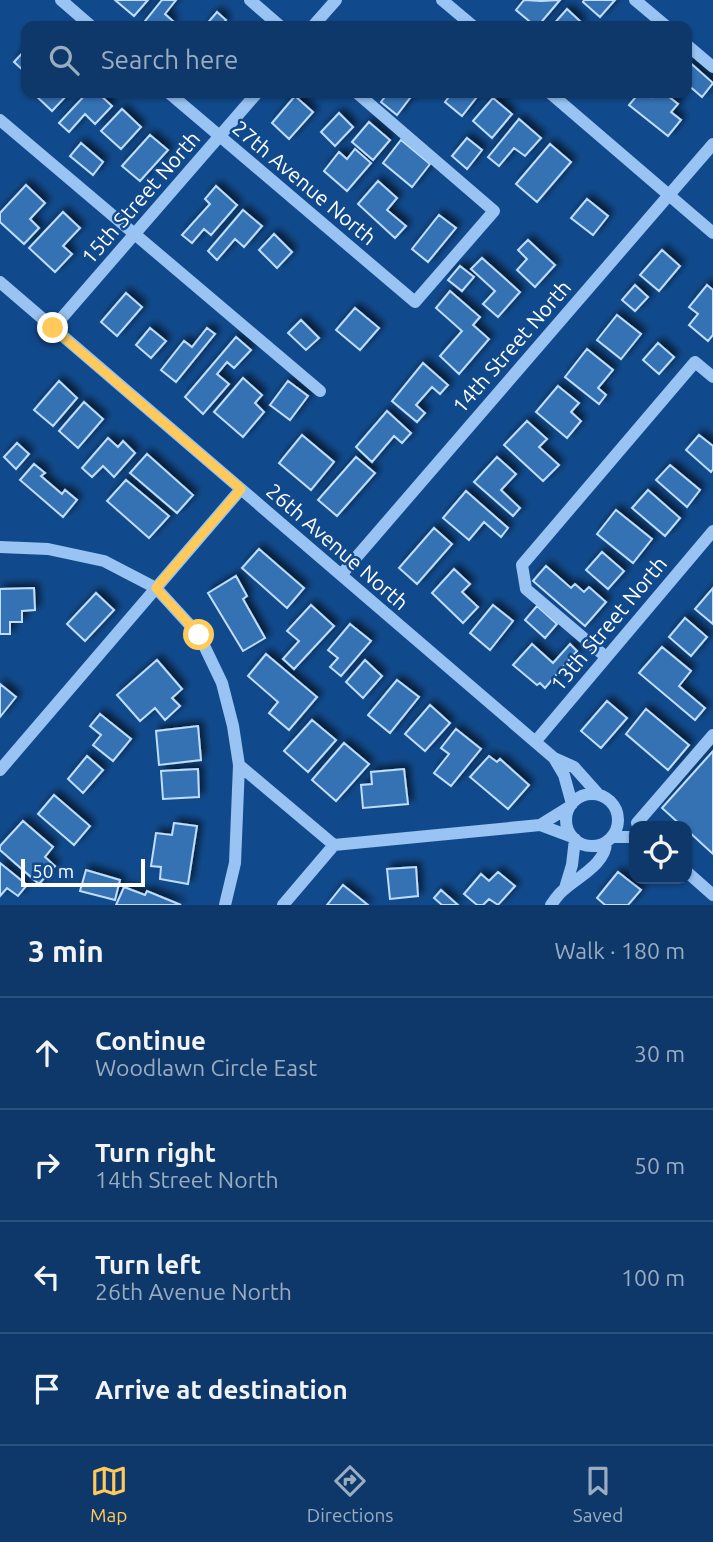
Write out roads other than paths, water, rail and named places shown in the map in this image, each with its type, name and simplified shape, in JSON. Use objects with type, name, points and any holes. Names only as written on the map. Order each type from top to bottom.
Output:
[{"type":"street","points":[[61,0],[85,21]]},
{"type":"street","points":[[250,0],[274,21]]},
{"type":"street","points":[[317,21],[335,0]]},
{"type":"street","points":[[442,0],[466,21]]},
{"type":"street","points":[[635,0],[660,21]]},
{"type":"street","points":[[692,49],[713,67]]},
{"type":"street","name":"27th Avenue North","points":[[175,98],[415,302],[494,211],[363,98]]},
{"type":"street","name":"15th Street North","points":[[53,328],[253,98]]},
{"type":"street","points":[[556,98],[713,233]]},
{"type":"street","points":[[0,120],[320,391]]},
{"type":"street","name":"14th Street North","points":[[341,575],[713,144]]},
{"type":"street","name":"26th Avenue North","points":[[0,282],[534,742],[554,758],[574,767],[599,795]]},
{"type":"street","points":[[606,657],[526,589],[522,565],[695,362],[713,377]]},
{"type":"street","points":[[0,769],[241,489]]},
{"type":"street","name":"13th Street North","points":[[534,742],[713,531]]},
{"type":"street","points":[[0,547],[48,549],[104,561],[156,588],[199,635],[222,683],[239,765],[235,863],[225,905]]},
{"type":"street","points":[[641,821],[713,735]]},
{"type":"street","points":[[554,758],[564,775],[570,806],[566,824],[574,838],[572,865],[565,888]]},
{"type":"street","points":[[239,765],[334,845]]},
{"type":"street","points":[[540,825],[582,796],[599,795],[607,798],[617,812],[617,829],[606,849],[584,876],[565,888],[551,905]]},
{"type":"street","points":[[617,812],[625,813],[635,821]]},
{"type":"street","points":[[283,905],[334,845],[540,825],[590,846],[610,839],[629,837]]},
{"type":"street","points":[[692,876],[713,895]]}]
